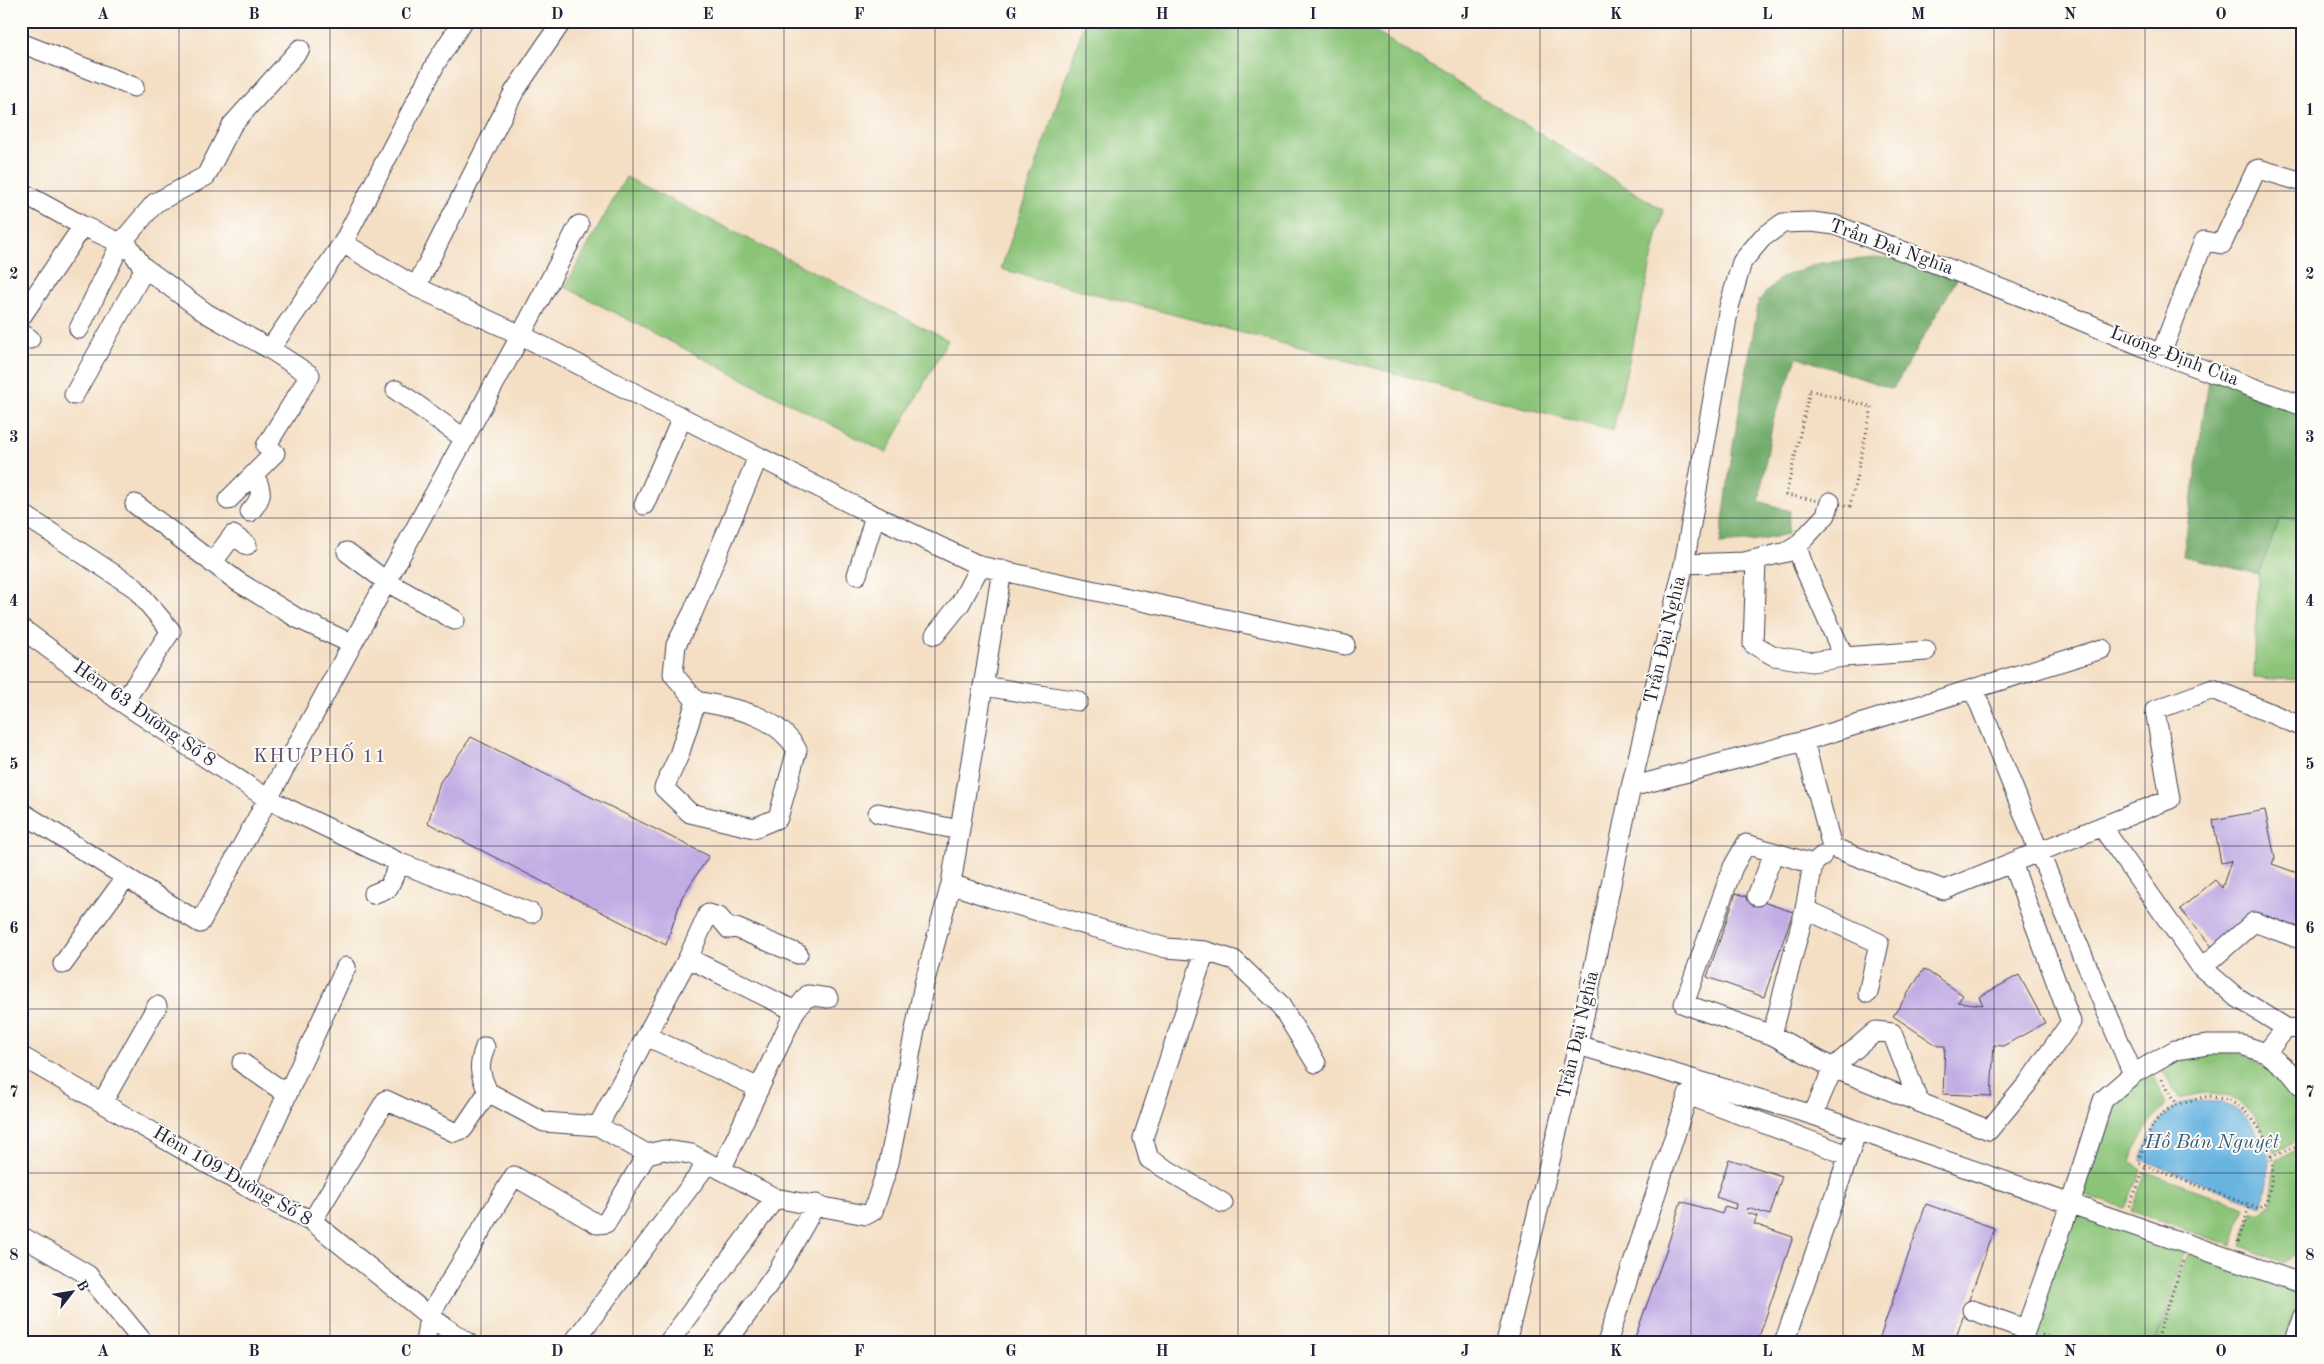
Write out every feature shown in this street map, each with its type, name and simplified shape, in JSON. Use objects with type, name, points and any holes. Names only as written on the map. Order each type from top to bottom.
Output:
[{"type":"street","points":[[270,349],[343,243],[437,60],[464,21]]},
{"type":"street","points":[[416,287],[514,92],[562,21]]},
{"type":"street","points":[[21,43],[134,88]]},
{"type":"street","points":[[79,329],[121,243],[155,203],[206,176],[232,125],[300,49]]},
{"type":"street","points":[[2161,354],[2204,241],[2222,244],[2256,170],[2259,169],[2303,182]]},
{"type":"street","points":[[21,192],[83,226],[129,247],[144,268],[206,313],[270,349],[310,375],[266,446],[275,453],[228,500]]},
{"type":"street","name":"Trần Đại Nghĩa","points":[[1506,1343],[1578,1045],[1632,787],[1684,564],[1729,307],[1742,262],[1762,238],[1783,223],[1835,225],[2046,306]]},
{"type":"street","points":[[21,812],[200,924],[465,439],[579,225]]},
{"type":"street","points":[[21,317],[83,226]]},
{"type":"street","points":[[343,243],[416,287],[521,335],[875,516],[980,566],[1345,645]]},
{"type":"street","points":[[74,395],[144,268]]},
{"type":"street","name":"Lương Định Của","points":[[2046,306],[2161,354],[2303,406]]},
{"type":"street","points":[[396,390],[465,439]]},
{"type":"street","points":[[644,505],[682,418]]},
{"type":"street","points":[[696,701],[679,754],[664,788],[690,812],[754,828],[778,818],[797,750],[792,741],[781,729],[767,720],[748,713],[696,701],[673,674],[676,645],[694,612],[758,457]]},
{"type":"street","points":[[250,512],[260,500],[260,490],[254,474]]},
{"type":"street","points":[[1684,564],[1756,561],[1787,552],[1797,546],[1826,515],[1830,502]]},
{"type":"street","points":[[135,504],[212,563],[297,618],[352,644]]},
{"type":"street","points":[[21,513],[135,588],[171,631],[124,703]]},
{"type":"street","points":[[857,574],[875,516]]},
{"type":"street","points":[[212,563],[233,535],[247,545]]},
{"type":"street","points":[[1797,546],[1803,565],[1844,657]]},
{"type":"street","points":[[347,552],[387,582],[454,620]]},
{"type":"street","points":[[1756,561],[1753,644],[1774,656],[1812,662],[1844,657],[1926,651]]},
{"type":"street","points":[[935,635],[960,604],[980,566]]},
{"type":"street","points":[[485,1047],[479,1063],[481,1076],[488,1092],[544,1122],[598,1126],[647,1154],[664,1150],[691,1154],[775,1198],[816,1204],[866,1215],[873,1211],[889,1163],[924,984],[951,884],[1002,570]]},
{"type":"street","name":"Hẻm 63 Đường Số 8","points":[[21,628],[124,703],[268,799],[400,863],[531,913]]},
{"type":"street","points":[[1632,787],[1804,740],[1974,690],[2102,649]]},
{"type":"street","points":[[983,686],[1078,701]]},
{"type":"street","points":[[1832,847],[1944,890],[2170,799],[2155,710],[2213,689],[2303,727]]},
{"type":"street","points":[[1974,690],[2039,852],[2133,1074]]},
{"type":"street","points":[[1804,740],[1832,847]]},
{"type":"street","points":[[878,813],[959,830]]},
{"type":"street","points":[[2102,827],[2202,968],[2235,996],[2294,1029],[2266,1053]]},
{"type":"street","points":[[1813,864],[1746,844],[1733,867],[1684,1004],[1772,1035],[1833,1068],[1989,1130],[2028,1083],[2071,1022],[2012,863]]},
{"type":"street","points":[[1772,1035],[1805,908],[1813,864],[1832,847]]},
{"type":"street","points":[[1757,896],[1774,853]]},
{"type":"street","points":[[373,894],[388,888],[400,863]]},
{"type":"street","points":[[63,964],[126,877]]},
{"type":"street","points":[[951,884],[992,898],[1166,948],[1205,950],[1234,960],[1279,1003],[1316,1063]]},
{"type":"street","points":[[1805,908],[1879,943],[1868,993]]},
{"type":"street","points":[[598,1126],[688,958],[708,914],[719,917],[729,929],[736,928],[790,951]]},
{"type":"street","points":[[2202,968],[2254,922],[2303,940]]},
{"type":"street","points":[[1205,950],[1144,1138],[1149,1159],[1223,1203]]},
{"type":"street","points":[[688,958],[795,1011]]},
{"type":"street","points":[[245,1186],[346,967]]},
{"type":"street","points":[[573,1343],[714,1167],[759,1088],[795,1011],[808,995],[828,998]]},
{"type":"street","points":[[102,1103],[157,1006]]},
{"type":"street","points":[[1813,1115],[1833,1068],[1876,1031],[1892,1033],[1920,1102]]},
{"type":"street","points":[[646,1036],[759,1088]]},
{"type":"street","points":[[1578,1045],[1813,1115],[2123,1220],[2303,1284]]},
{"type":"street","points":[[1972,1310],[2023,1336],[2103,1100],[2133,1074],[2174,1050],[2208,1045],[2242,1045],[2266,1053],[2290,1072],[2303,1088]]},
{"type":"street","name":"Hẻm 109 Đường Số 8","points":[[21,1056],[245,1186],[312,1221],[429,1316],[468,1343]]},
{"type":"street","points":[[242,1062],[287,1094]]},
{"type":"street","points":[[312,1221],[386,1100],[454,1132],[463,1128],[488,1092]]},
{"type":"street","points":[[1607,1343],[1688,1094],[1848,1155]]},
{"type":"street","points":[[1784,1343],[1848,1155],[1858,1131]]},
{"type":"street","points":[[425,1343],[429,1316],[514,1176],[597,1224],[606,1223],[647,1154]]},
{"type":"street","points":[[668,1343],[775,1198]]},
{"type":"street","points":[[727,1342],[778,1272],[816,1204]]},
{"type":"street","points":[[21,1236],[88,1275],[144,1343]]},
{"type":"street","points":[[2293,1343],[2303,1316]]},
{"type":"path","points":[[1810,390],[1872,407],[1850,506],[1830,502],[1786,495],[1810,390]]},
{"type":"path","points":[[2152,1063],[2177,1104]]},
{"type":"path","points":[[2210,1096],[2228,1100],[2242,1108],[2257,1125],[2271,1157],[2271,1186],[2266,1204],[2260,1209],[2138,1163],[2152,1125],[2163,1112],[2177,1104],[2210,1096]]},
{"type":"path","points":[[2271,1157],[2303,1143]]},
{"type":"path","points":[[2123,1220],[2146,1166]]},
{"type":"path","points":[[2232,1259],[2250,1205]]},
{"type":"path","points":[[2155,1343],[2189,1244]]},
{"type":"path","points":[[2023,1336],[2067,1343]]},
{"type":"green space","points":[[1085,21],[1358,21],[1663,210],[1613,431],[1001,269]]},
{"type":"green space","points":[[626,177],[948,340],[886,453],[565,287]]},
{"type":"green space","points":[[1873,258],[1901,258],[1957,279],[1893,389],[1797,357],[1773,420],[1759,501],[1790,511],[1788,534],[1756,541],[1720,544],[1733,446],[1759,300],[1781,277],[1820,263]]},
{"type":"green space","points":[[2210,372],[2303,407],[2303,519],[2280,519],[2258,574],[2183,556]]},
{"type":"green space","points":[[2280,519],[2303,521],[2303,680],[2254,678],[2258,574]]},
{"type":"green space","points":[[2225,1047],[2253,1059],[2278,1077],[2299,1098],[2303,1105],[2303,1139],[2274,1152],[2259,1123],[2250,1111],[2239,1102],[2227,1096],[2213,1093],[2198,1094],[2181,1099],[2156,1062]]},
{"type":"green space","points":[[2151,1070],[2166,1105],[2140,1137],[2131,1161],[2141,1170],[2125,1208],[2079,1193],[2112,1097]]},
{"type":"green space","points":[[2303,1148],[2303,1245],[2296,1254],[2283,1264],[2242,1246],[2252,1212],[2261,1212],[2271,1204],[2276,1159]]},
{"type":"green space","points":[[2146,1172],[2244,1207],[2233,1246],[2131,1211]]},
{"type":"green space","points":[[2071,1203],[2187,1245],[2155,1343],[2021,1343]]},
{"type":"green space","points":[[2191,1246],[2303,1287],[2284,1343],[2156,1343]]},
{"type":"water","name":"Hồ Bán Nguyệt","points":[[2187,1102],[2219,1102],[2239,1110],[2254,1128],[2269,1157],[2268,1183],[2262,1206],[2141,1159],[2156,1126],[2175,1107]]},
{"type":"building","points":[[471,737],[709,856],[682,897],[666,945],[428,823],[440,782]]},
{"type":"building","points":[[2265,810],[2275,858],[2272,864],[2303,875],[2303,929],[2256,912],[2253,918],[2215,950],[2180,909],[2215,880],[2222,888],[2231,861],[2221,863],[2213,820]]},
{"type":"building","points":[[1736,893],[1793,912],[1764,997],[1707,977]]},
{"type":"building","points":[[1924,969],[1963,995],[1958,1002],[1983,1005],[1979,997],[2019,975],[2045,1023],[2003,1046],[1994,1045],[1991,1096],[1943,1094],[1945,1046],[1938,1046],[1893,1016]]},
{"type":"building","points":[[1729,1159],[1782,1176],[1770,1215],[1748,1208],[1747,1213],[1757,1216],[1754,1224],[1793,1237],[1757,1343],[1633,1343],[1666,1251],[1681,1201],[1722,1214],[1725,1206],[1735,1209],[1736,1204],[1716,1197]]},
{"type":"building","points":[[1926,1204],[1994,1228],[1954,1343],[1878,1343]]},
{"type":"district","name":"KHU PHỐ 11","points":[[320,757]]}]
